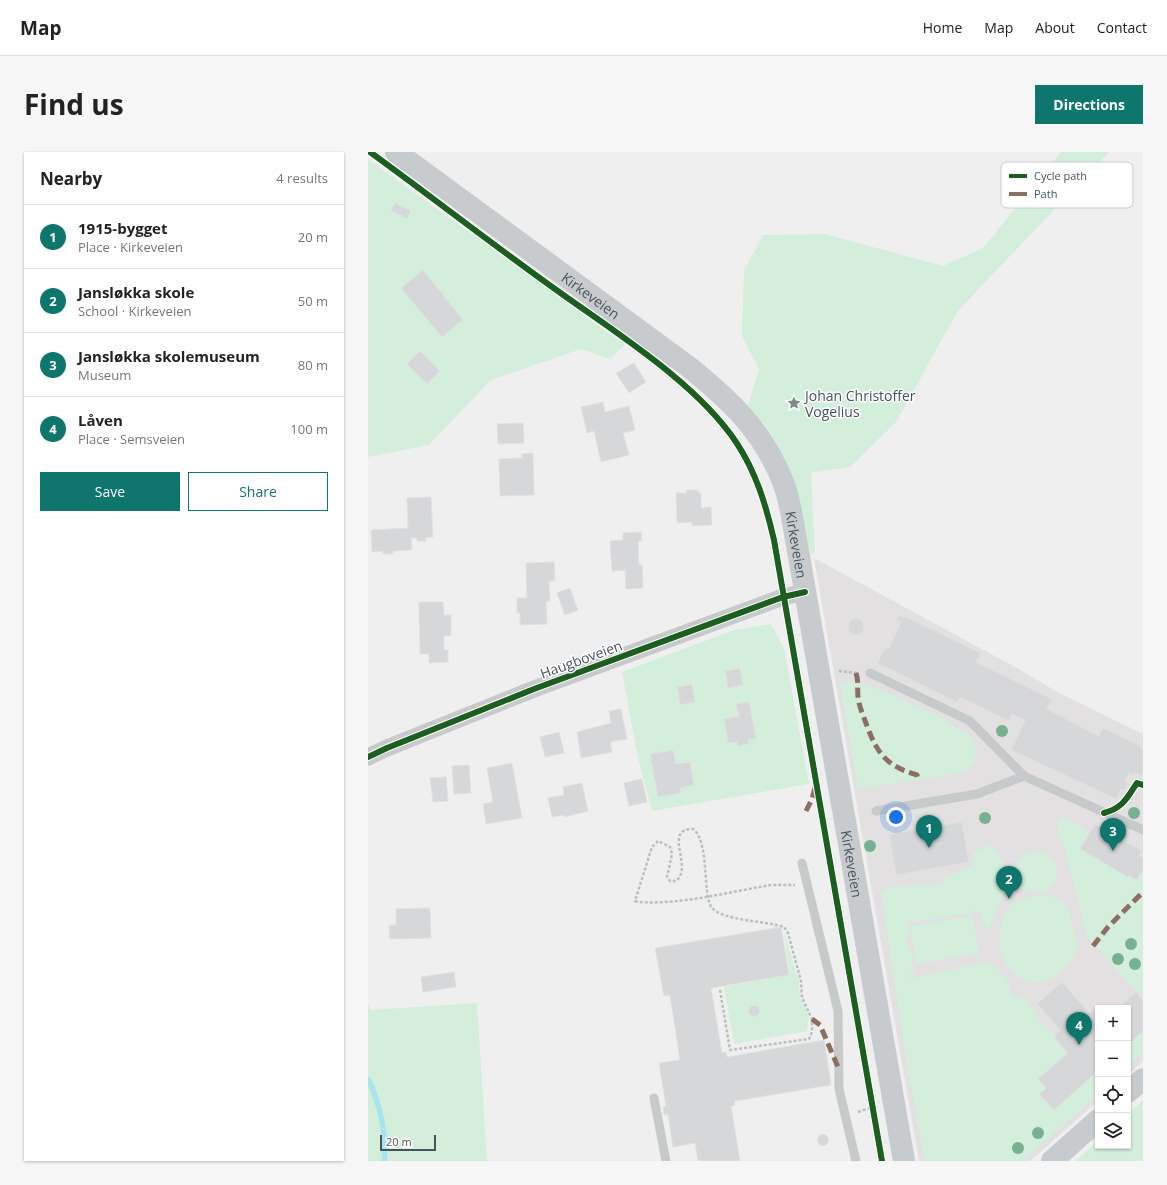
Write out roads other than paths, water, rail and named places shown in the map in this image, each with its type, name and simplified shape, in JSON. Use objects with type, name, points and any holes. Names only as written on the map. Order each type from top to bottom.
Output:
[{"type":"main road","name":"Kirkeveien","points":[[396,152],[689,367],[740,412],[770,452],[783,482],[805,592],[904,1161]]},
{"type":"main road","points":[[1131,1089],[1143,1079]]},
{"type":"main road","points":[[1052,1161],[1095,1123]]},
{"type":"street","name":"Haugboveien","points":[[368,757],[387,748],[541,687],[783,597],[805,592]]},
{"type":"lane","points":[[870,673],[970,721],[1024,776],[1143,830]]},
{"type":"lane","points":[[876,811],[977,794],[1024,776]]},
{"type":"lane","points":[[802,863],[838,1011],[839,1089],[856,1161]]},
{"type":"lane","points":[[654,1098],[666,1161]]},
{"type":"waterway","points":[[368,1079],[382,1119],[385,1151],[384,1161]]},
{"type":"place","name":"Johan Christoffer Vogelius","points":[[794,403]]},
{"type":"place","name":"1915-bygget","points":[[929,848]]},
{"type":"place","name":"Jansløkka skolemuseum","points":[[1113,851]]},
{"type":"place","name":"Jansløkka skole","points":[[1009,899]]},
{"type":"place","name":"Låven","points":[[1079,1045]]}]
